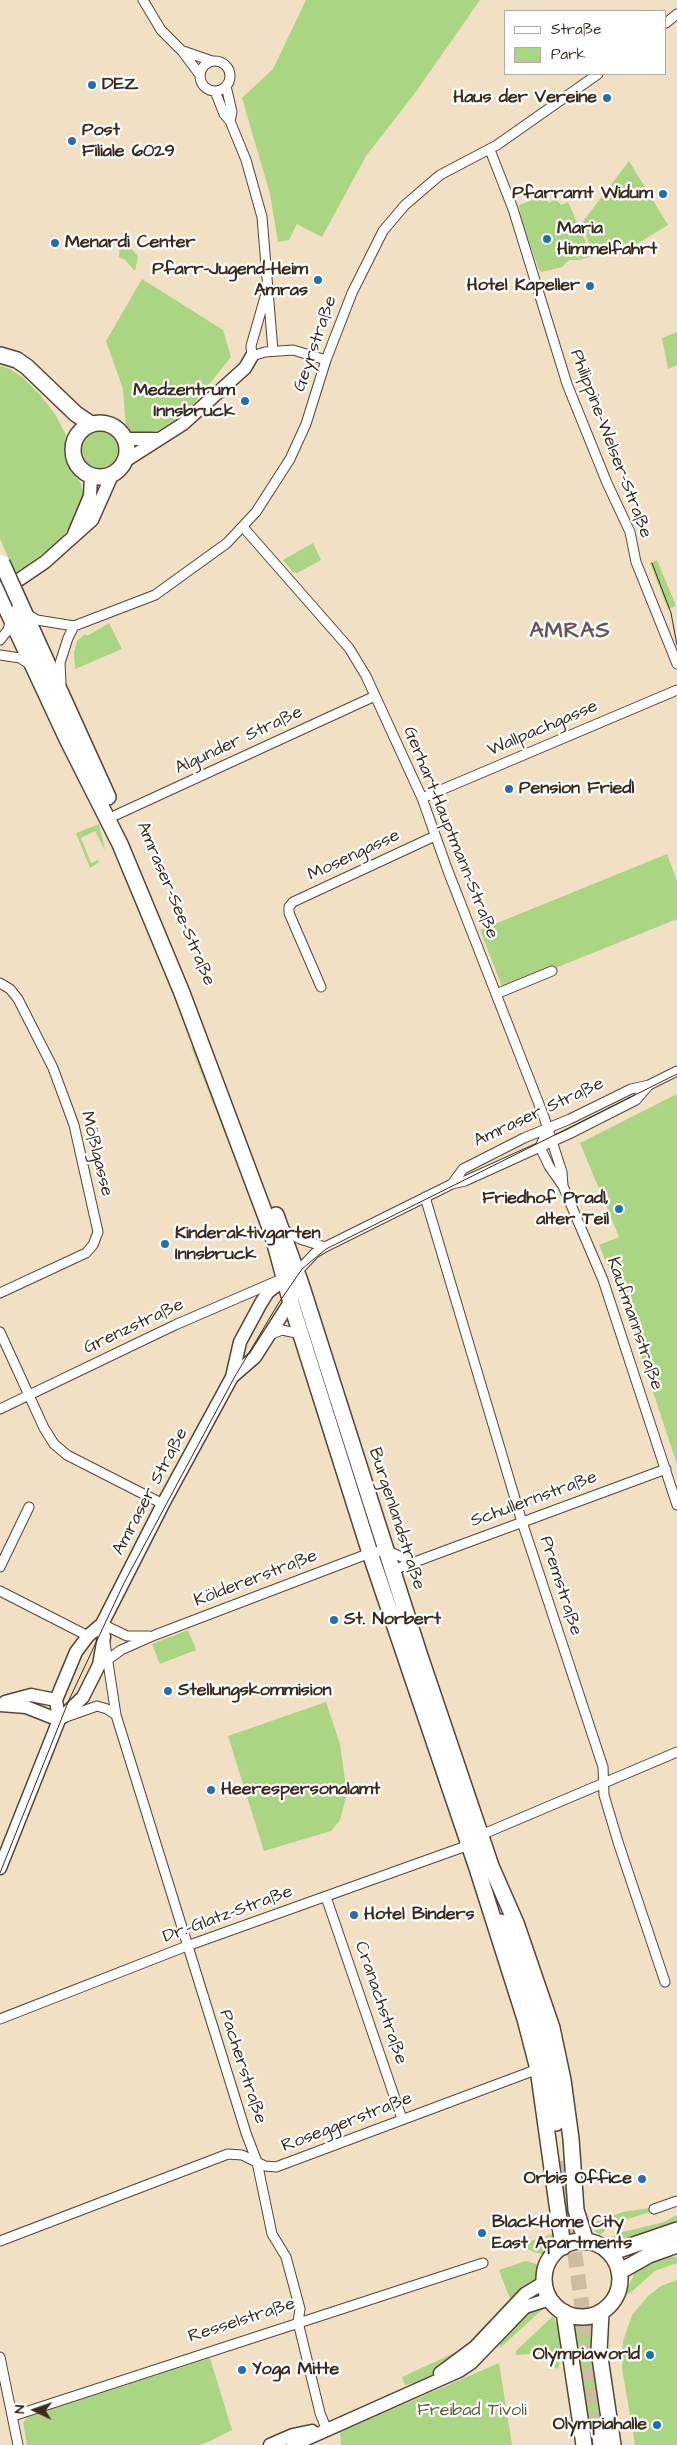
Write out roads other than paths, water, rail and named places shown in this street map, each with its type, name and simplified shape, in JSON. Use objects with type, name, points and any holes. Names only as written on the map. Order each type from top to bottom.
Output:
[{"type":"main road","points":[[0,355],[17,360],[39,378],[76,414],[91,424]]},
{"type":"main road","points":[[39,378],[68,420],[76,438]]},
{"type":"main road","points":[[91,424],[111,425],[124,439],[127,454],[125,461],[112,475],[105,477],[91,476],[82,471],[73,456],[76,438],[85,427],[91,424]]},
{"type":"main road","name":"Amraser-See-Straße","points":[[1,561],[34,668],[67,739],[108,817],[157,931],[262,1203],[294,1278]]},
{"type":"main road","name":"Amraser-See-Straße","points":[[0,595],[16,610],[62,696],[152,896],[208,1035],[281,1229],[294,1278]]},
{"type":"main road","name":"Burgenlandstraße","points":[[294,1278],[291,1303],[370,1553],[477,1868]]},
{"type":"main road","name":"Burgenlandstraße","points":[[294,1278],[501,1891]]},
{"type":"main road","points":[[477,1868],[512,1946],[540,2030],[550,2075],[562,2160]]},
{"type":"main road","points":[[477,1868],[538,2069],[563,2247]]},
{"type":"main road","points":[[501,1891],[512,1946]]},
{"type":"main road","points":[[501,1891],[516,1923],[552,2028],[563,2080],[576,2210],[586,2242]]},
{"type":"main road","points":[[610,2253],[677,2230]]},
{"type":"main road","points":[[573,2242],[586,2242],[602,2247],[610,2253],[619,2272],[617,2295],[601,2312],[584,2317],[564,2312],[550,2299],[545,2282],[548,2265],[563,2247],[573,2242]]},
{"type":"main road","points":[[619,2272],[648,2255],[677,2245]]},
{"type":"main road","points":[[564,2312],[584,2445]]},
{"type":"main road","points":[[601,2312],[599,2351],[613,2445]]},
{"type":"street","points":[[143,0],[161,30],[182,51],[200,75],[205,88],[215,91],[226,86],[230,79],[228,69],[221,62],[182,51]]},
{"type":"street","points":[[200,75],[203,66],[212,61]]},
{"type":"street","name":"Geyrstraße","points":[[74,626],[154,595],[209,557],[243,527],[272,489],[290,459],[306,424],[326,360],[352,293],[383,231],[421,188],[440,175],[490,150],[597,75]]},
{"type":"street","points":[[226,86],[232,112],[230,121]]},
{"type":"street","points":[[215,91],[246,160],[260,205],[267,258],[273,351]]},
{"type":"street","name":"Philippine-Welser-Straße","points":[[490,150],[513,209],[567,384],[607,483],[628,528],[636,562],[677,664]]},
{"type":"street","points":[[125,461],[183,424],[245,368],[252,356],[251,346],[268,288]]},
{"type":"street","points":[[252,356],[273,351],[293,350],[326,360]]},
{"type":"street","points":[[124,439],[161,439]]},
{"type":"street","points":[[0,588],[20,579],[45,562],[92,520],[112,475]]},
{"type":"street","points":[[73,536],[90,496],[91,476]]},
{"type":"street","name":"Gerhart-Hauptmann-Straße","points":[[243,527],[349,648],[376,696],[422,798],[553,1141]]},
{"type":"street","points":[[0,640],[8,630],[16,610],[38,620],[74,626],[60,663],[62,696]]},
{"type":"street","points":[[0,655],[20,658],[34,668]]},
{"type":"street","name":"Wallpachgasse","points":[[422,798],[677,690]]},
{"type":"street","name":"Algunder Straße","points":[[116,815],[376,696]]},
{"type":"street","name":"Mosengasse","points":[[321,987],[289,913],[289,907],[293,902],[435,836]]},
{"type":"street","points":[[496,994],[552,972]]},
{"type":"street","name":"Mößlgasse","points":[[0,983],[10,989],[18,999],[57,1076],[74,1125],[98,1232],[93,1245],[86,1252],[0,1293]]},
{"type":"street","name":"Amraser Straße","points":[[452,1184],[462,1169],[631,1089],[649,1085],[677,1071]]},
{"type":"street","name":"Amraser Straße","points":[[0,1868],[59,1720],[83,1697],[101,1657],[103,1631],[163,1504],[232,1377],[240,1342],[268,1292],[294,1278],[310,1258],[325,1247],[452,1184],[465,1181],[540,1147],[636,1100],[649,1085]]},
{"type":"street","points":[[540,1147],[548,1129]]},
{"type":"street","name":"Kaufmannstraße","points":[[553,1141],[562,1172],[563,1186]]},
{"type":"street","name":"Kaufmannstraße","points":[[540,1147],[549,1166],[563,1186],[616,1315],[677,1504]]},
{"type":"street","name":"Premstraße","points":[[425,1197],[522,1522],[603,1767],[604,1795],[618,1842],[665,1982]]},
{"type":"street","points":[[281,1229],[300,1239],[325,1247]]},
{"type":"street","name":"Grenzstraße","points":[[0,1409],[202,1313],[294,1278]]},
{"type":"street","name":"Amraser Straße","points":[[232,1377],[255,1357],[291,1303]]},
{"type":"street","points":[[272,1334],[282,1330],[301,1334]]},
{"type":"street","points":[[0,1332],[49,1437],[60,1450],[163,1504]]},
{"type":"street","name":"Schullernstraße","points":[[393,1570],[666,1468]]},
{"type":"street","points":[[0,1567],[29,1507]]},
{"type":"street","points":[[386,1550],[414,1562]]},
{"type":"street","name":"Köldererstraße","points":[[96,1670],[108,1658],[121,1650],[155,1635],[370,1553],[386,1550]]},
{"type":"street","points":[[0,1591],[88,1636]]},
{"type":"street","name":"Amraser Straße","points":[[59,1720],[56,1700],[68,1667],[78,1647],[88,1636],[103,1631]]},
{"type":"street","name":"Köldererstraße","points":[[103,1631],[127,1636],[155,1635]]},
{"type":"street","name":"Pacherstraße","points":[[103,1631],[116,1715],[187,1946],[246,2133],[257,2162],[272,2234],[286,2257],[300,2309],[298,2322],[320,2413],[326,2428]]},
{"type":"street","points":[[0,1704],[24,1696],[38,1695],[56,1700]]},
{"type":"street","points":[[0,1704],[26,1707],[59,1720],[97,1706],[107,1709],[116,1715]]},
{"type":"street","points":[[460,1819],[481,1835],[677,1752]]},
{"type":"street","name":"Dr.-Glatz-Straße","points":[[0,2019],[187,1946],[468,1845]]},
{"type":"street","name":"Cranachstraße","points":[[326,1897],[402,2119]]},
{"type":"street","name":"Roseggerstraße","points":[[0,2242],[228,2154],[242,2155],[271,2168],[276,2167],[538,2069]]},
{"type":"street","points":[[654,2208],[677,2201]]},
{"type":"street","name":"Resselstraße","points":[[13,2416],[483,2263]]},
{"type":"street","points":[[421,2387],[475,2347],[525,2294],[545,2282]]},
{"type":"street","points":[[293,2445],[326,2428],[465,2367],[525,2307],[550,2299]]},
{"type":"street","points":[[0,2356],[18,2445]]},
{"type":"street","points":[[270,2445],[293,2434],[326,2428]]},
{"type":"tunnel","points":[[562,2161],[600,2437]]},
{"type":"tram line","points":[[652,563],[671,613],[677,645]]},
{"type":"tram line","points":[[0,1873],[69,1700],[124,1583],[234,1378],[278,1304],[302,1269],[326,1249],[677,1074]]},
{"type":"place","name":"DEZ","points":[[92,85]]},
{"type":"place","name":"Haus der Vereine","points":[[607,98]]},
{"type":"place","name":"Post Filiale 6029","points":[[72,141]]},
{"type":"place","name":"Pfarramt Widum","points":[[663,194]]},
{"type":"place","name":"Maria Himmelfahrt","points":[[547,239]]},
{"type":"place","name":"Menardi Center","points":[[55,243]]},
{"type":"place","name":"Pfarr-Jugend-Heim Amras","points":[[318,280]]},
{"type":"place","name":"Hotel Kapeller","points":[[590,286]]},
{"type":"place","name":"Medzentrum Innsbruck","points":[[245,401]]},
{"type":"place","name":"Pension Friedl","points":[[509,789]]},
{"type":"place","name":"Friedhof Pradl, alter Teil","points":[[619,1209]]},
{"type":"place","name":"Kinderaktivgarten Innsbruck","points":[[165,1244]]},
{"type":"place","name":"St. Norbert","points":[[334,1620]]},
{"type":"place","name":"Stellungskommision","points":[[168,1691]]},
{"type":"place","name":"Heerespersonalamt","points":[[211,1790]]},
{"type":"place","name":"Hotel Binders","points":[[354,1915]]},
{"type":"place","name":"Orbis Office","points":[[642,2179]]},
{"type":"place","name":"BlackHome City East Apartments","points":[[482,2233]]},
{"type":"place","name":"Olympiaworld","points":[[650,2355]]},
{"type":"place","name":"Yoga Mitte","points":[[242,2370]]},
{"type":"place","name":"Olympiahalle","points":[[657,2425]]},
{"type":"district","name":"AMRAS","points":[[570,632]]},
{"type":"park label","name":"Freibad Tivoli","points":[[472,2411]]}]
